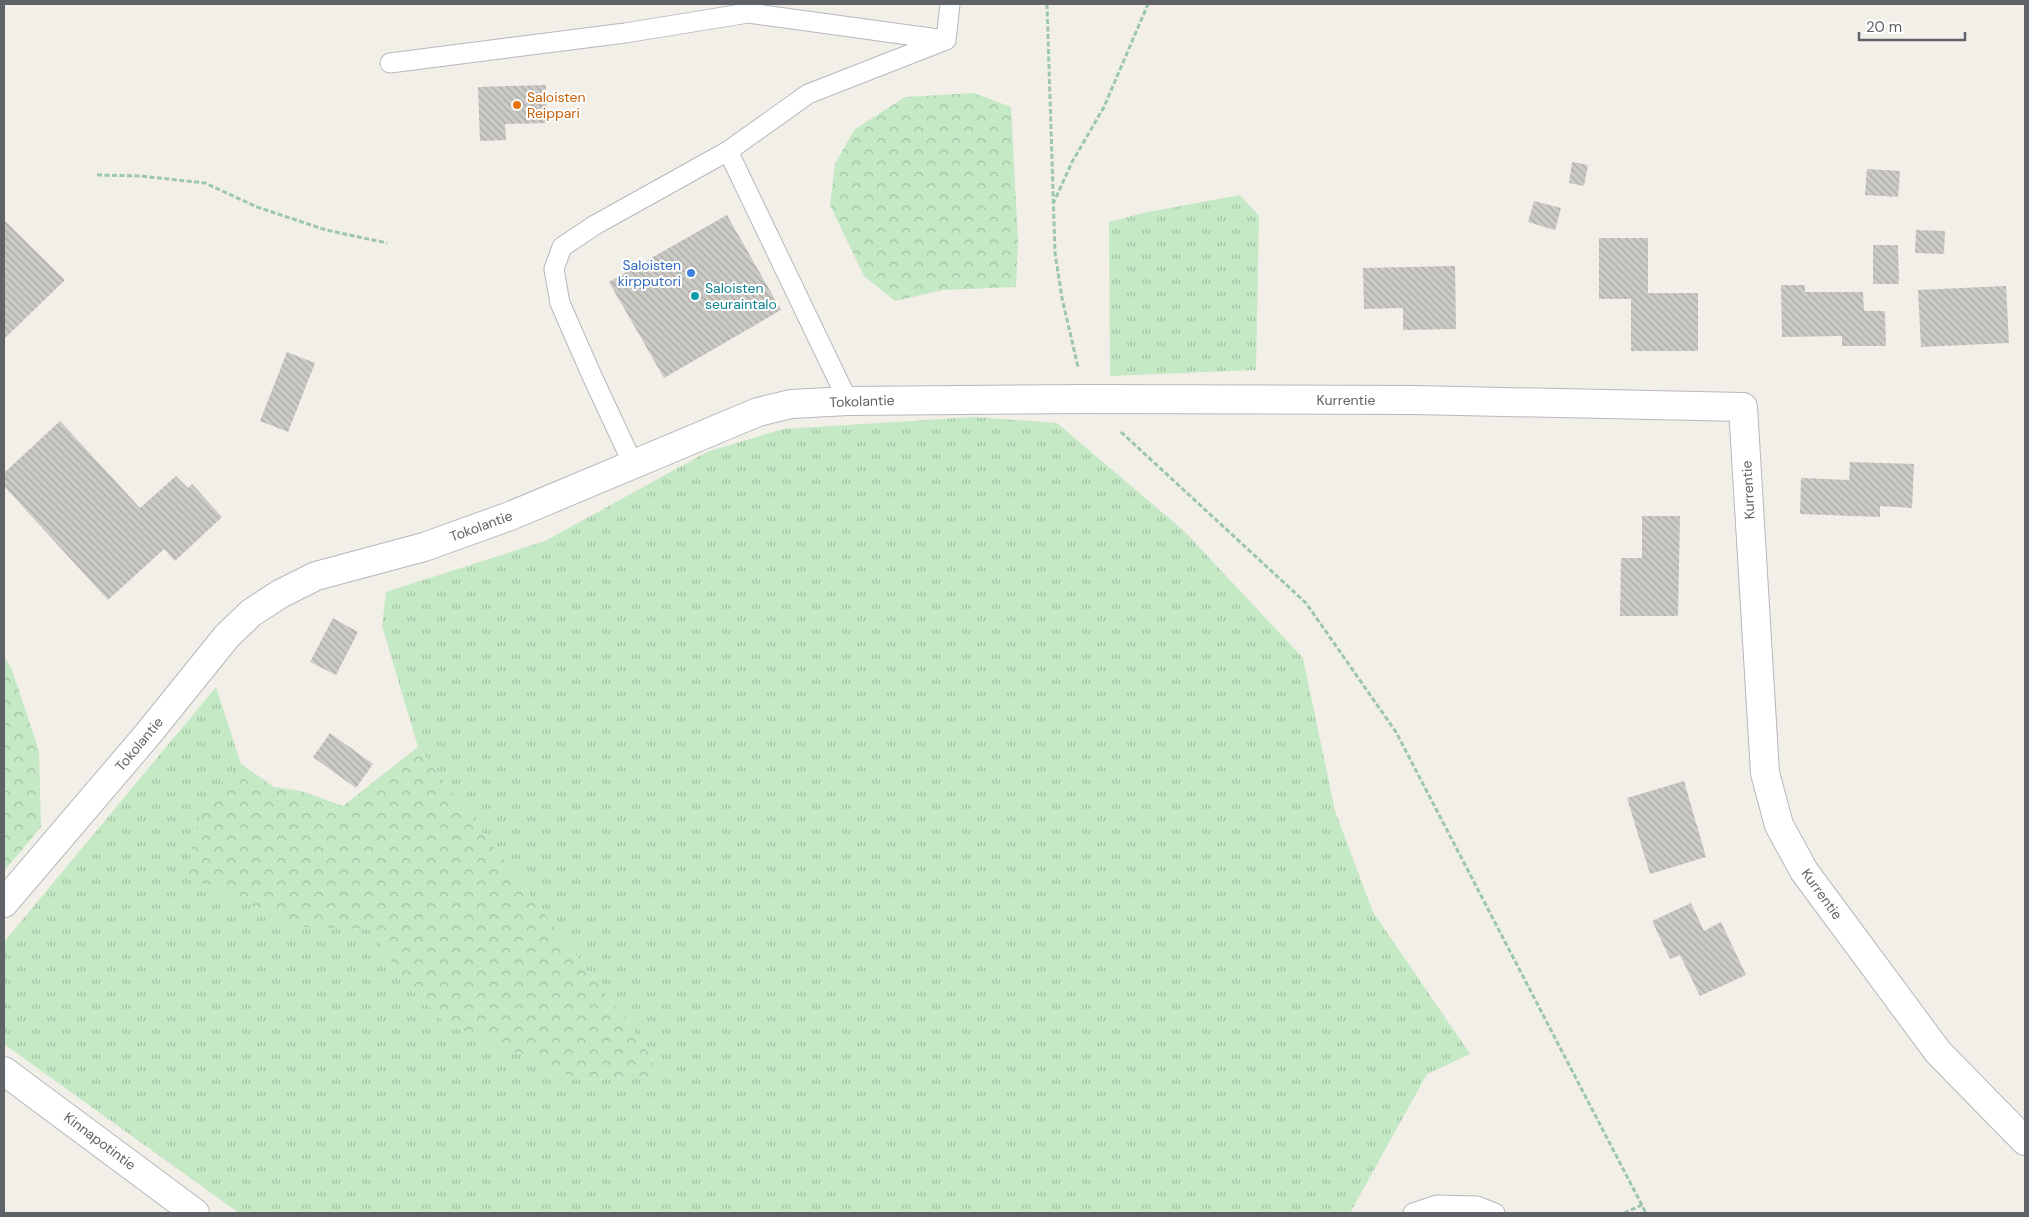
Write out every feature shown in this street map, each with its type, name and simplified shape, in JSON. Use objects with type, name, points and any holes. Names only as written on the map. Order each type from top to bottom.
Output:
[{"type":"street","name":"Tokolantie","points":[[4,903],[148,734],[227,636],[251,613],[280,594],[316,576],[424,547],[510,516],[758,412],[791,404],[848,401],[1086,399]]},
{"type":"street","name":"Kurrentie","points":[[1086,399],[1414,400],[1743,407],[1765,773],[1779,825],[1804,871],[1938,1052],[2025,1141]]},
{"type":"street","name":"Kinnapotintie","points":[[4,1071],[195,1213]]},
{"type":"lane","points":[[946,40],[950,4]]},
{"type":"lane","points":[[390,62],[625,33],[748,12],[946,40]]},
{"type":"lane","points":[[633,464],[560,303],[554,269],[562,247],[595,225],[728,151],[808,94],[946,40]]},
{"type":"lane","points":[[728,151],[848,401]]},
{"type":"lane","points":[[1413,1213],[1437,1205],[1477,1206],[1495,1213]]},
{"type":"path","points":[[1047,4],[1052,207],[1055,253],[1062,298],[1086,399],[1306,603],[1396,732],[1646,1213]]},
{"type":"path","points":[[1052,207],[1072,162],[1104,107],[1148,4]]},
{"type":"path","points":[[97,175],[141,176],[205,183],[257,207],[326,230],[387,243]]},
{"type":"path","points":[[1624,1213],[1642,1205]]},
{"type":"green space","points":[[974,93],[1011,107],[1018,241],[1016,287],[943,290],[895,301],[864,276],[830,205],[835,164],[854,130],[905,97]]},
{"type":"green space","points":[[1240,195],[1259,216],[1256,370],[1110,376],[1109,222],[1143,213]]},
{"type":"green space","points":[[975,417],[1057,423],[1184,531],[1303,658],[1335,811],[1373,912],[1470,1054],[1427,1074],[1350,1213],[239,1213],[4,1044],[4,942],[216,687],[241,764],[201,813],[298,926],[371,929],[405,982],[444,1022],[579,1080],[661,1077],[643,1043],[418,747],[382,626],[386,592],[545,541],[707,452],[783,429]]},
{"type":"green space","points":[[4,656],[12,670],[39,751],[41,827],[4,871]]},
{"type":"green space","points":[[418,747],[643,1043],[661,1077],[579,1080],[444,1022],[405,982],[371,929],[298,927],[185,876],[204,801],[241,764],[274,787],[301,791],[343,806]]},
{"type":"building","points":[[546,85],[547,123],[505,124],[506,140],[480,141],[478,87]]},
{"type":"building","points":[[1572,162],[1588,165],[1584,186],[1569,183]]},
{"type":"building","points":[[1867,169],[1900,171],[1898,197],[1865,195]]},
{"type":"building","points":[[1534,201],[1561,208],[1555,230],[1528,222]]},
{"type":"building","name":"Saloisten seuraintalo","points":[[727,215],[781,310],[664,378],[609,282]]},
{"type":"building","points":[[4,220],[65,280],[4,339]]},
{"type":"building","points":[[1916,230],[1945,231],[1944,254],[1915,253]]},
{"type":"building","points":[[1599,238],[1648,238],[1648,293],[1698,293],[1698,351],[1631,351],[1631,299],[1599,299]]},
{"type":"building","points":[[1873,245],[1898,245],[1899,284],[1873,284]]},
{"type":"building","points":[[1455,266],[1456,329],[1403,330],[1403,308],[1364,309],[1363,268]]},
{"type":"building","points":[[1781,285],[1805,285],[1805,292],[1863,292],[1864,311],[1885,311],[1886,346],[1842,346],[1842,336],[1782,337]]},
{"type":"building","points":[[2006,286],[2009,343],[1921,347],[1918,290]]},
{"type":"building","points":[[287,352],[315,363],[288,432],[260,421]]},
{"type":"building","points":[[60,421],[140,508],[176,476],[188,488],[192,484],[222,517],[175,561],[164,549],[108,600],[4,486],[4,473]]},
{"type":"building","points":[[1850,462],[1914,464],[1912,508],[1880,506],[1880,517],[1800,514],[1801,478],[1849,480]]},
{"type":"building","points":[[1642,516],[1680,516],[1678,616],[1620,616],[1621,558],[1642,558]]},
{"type":"building","points":[[333,618],[358,632],[336,675],[310,662]]},
{"type":"building","points":[[330,733],[373,764],[356,788],[313,757]]},
{"type":"building","points":[[1684,781],[1706,857],[1650,874],[1627,798]]},
{"type":"building","points":[[1691,903],[1704,931],[1721,922],[1746,975],[1700,996],[1680,955],[1670,959],[1652,921]]},
{"type":"place","name":"Saloisten Reippari","points":[[517,105]]},
{"type":"place","name":"Saloisten kirpputori","points":[[691,273]]},
{"type":"place","name":"Saloisten seuraintalo","points":[[695,296]]}]
